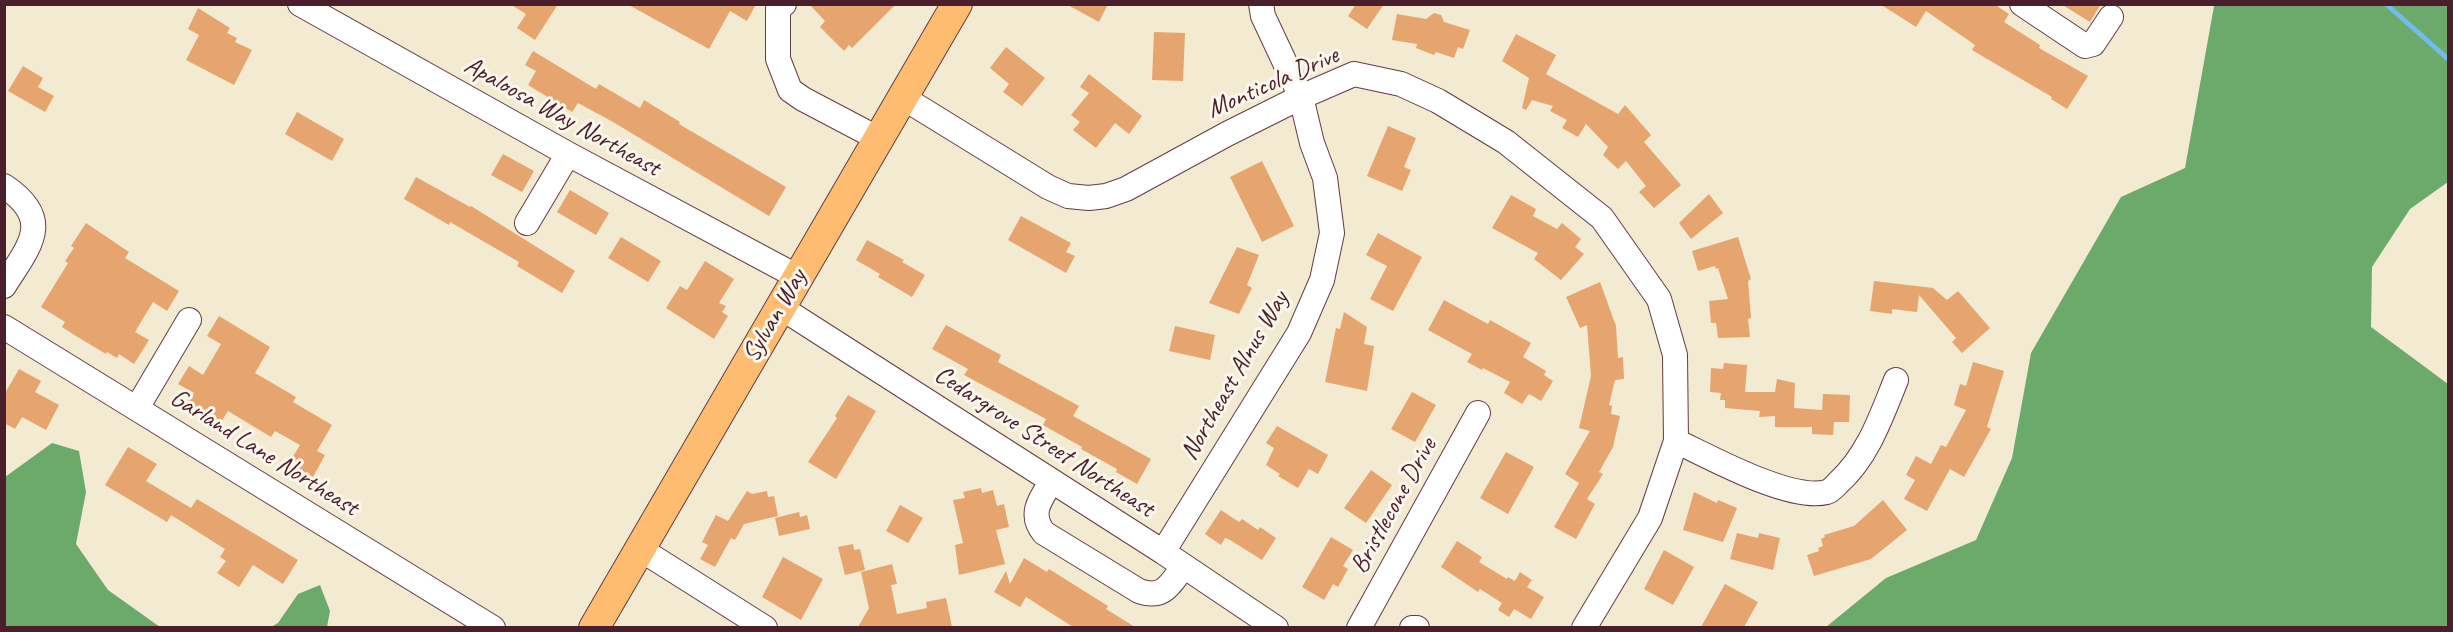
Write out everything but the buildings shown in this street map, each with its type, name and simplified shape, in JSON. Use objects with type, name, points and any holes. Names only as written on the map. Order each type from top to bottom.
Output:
[{"type":"main road","name":"Sylvan Way","points":[[594,627],[957,4]]},
{"type":"street","name":"Apaloosa Way Northeast","points":[[300,4],[568,154],[798,277]]},
{"type":"street","points":[[2022,4],[2085,46],[2093,44],[2110,17]]},
{"type":"street","points":[[778,6],[778,59],[790,90],[879,139]]},
{"type":"street","name":"Northeast Alnus Way","points":[[1162,552],[1299,333],[1322,280],[1332,233],[1325,178],[1312,143],[1300,97],[1262,10]]},
{"type":"street","name":"Monticola Drive","points":[[902,97],[1048,187],[1068,196],[1089,198],[1106,196],[1126,189],[1300,97],[1354,74],[1401,84],[1438,101],[1506,142],[1602,218],[1659,299],[1675,355],[1676,441]]},
{"type":"street","points":[[527,223],[568,154]]},
{"type":"street","points":[[4,186],[26,202],[33,214],[35,225],[33,239],[4,286]]},
{"type":"street","name":"Cedargrove Street Northeast","points":[[780,307],[1276,627]]},
{"type":"street","points":[[136,408],[189,320]]},
{"type":"street","name":"Garland Lane Northeast","points":[[4,327],[493,627]]},
{"type":"street","points":[[1584,627],[1650,518],[1676,441],[1762,480],[1800,493],[1828,492],[1851,471],[1877,428],[1896,380]]},
{"type":"street","name":"Bristlecone Drive","points":[[1359,627],[1478,413]]},
{"type":"street","points":[[1052,481],[1038,503],[1036,515],[1038,525],[1044,533],[1149,595],[1165,590],[1184,566]]},
{"type":"street","points":[[640,549],[765,627]]},
{"type":"street","points":[[1412,627],[1418,627]]},
{"type":"green space","points":[[2210,5],[2448,5],[2448,182],[2410,209],[2372,267],[2371,327],[2448,384],[2448,627],[1826,627],[1886,578],[1976,540],[2012,458],[2031,353],[2121,197],[2185,168],[2214,6]]},
{"type":"green space","points":[[52,443],[79,451],[86,492],[76,544],[108,590],[160,627],[5,627],[5,477]]},
{"type":"green space","points":[[320,585],[330,611],[327,627],[271,627],[278,623],[298,594]]},
{"type":"waterway","points":[[2386,4],[2448,59]]}]
